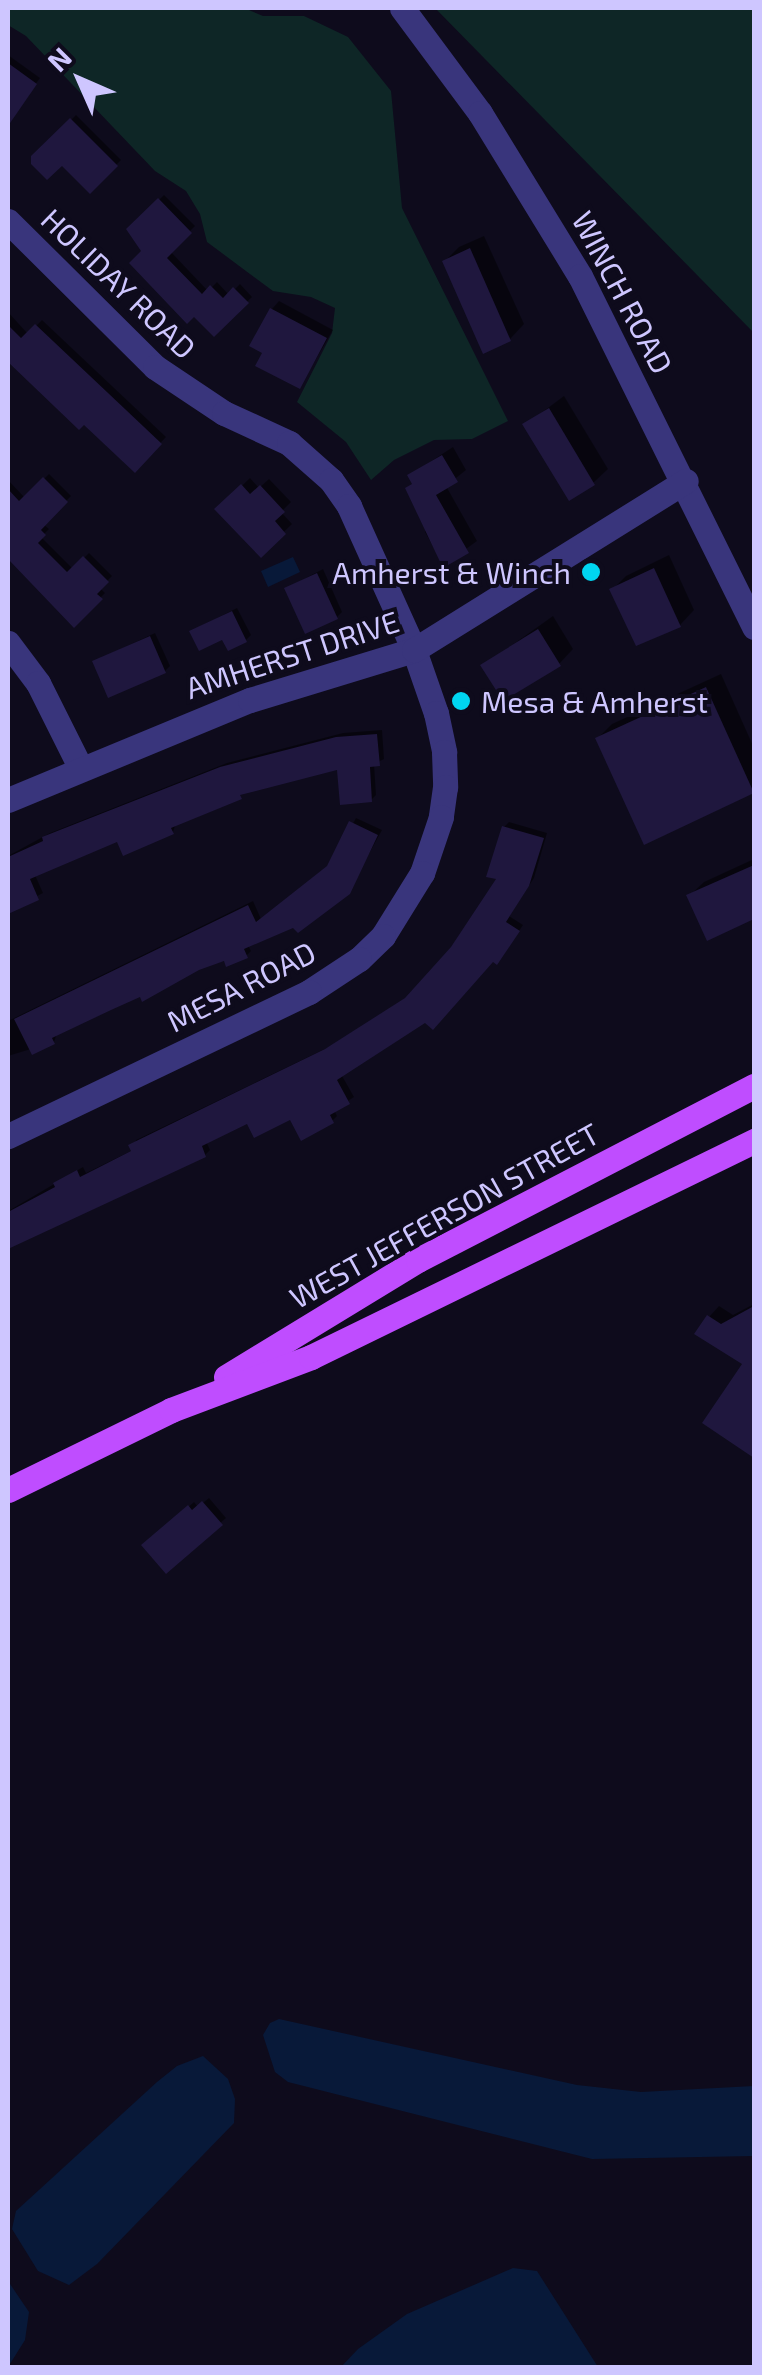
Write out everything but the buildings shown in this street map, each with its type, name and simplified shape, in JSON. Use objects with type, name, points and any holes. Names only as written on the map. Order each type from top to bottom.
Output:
[{"type":"main road","name":"WEST JEFFERSON STREET","points":[[8,1490],[171,1410],[418,1260],[754,1086]]},
{"type":"main road","name":"WEST JEFFERSON STREET","points":[[171,1410],[311,1357],[754,1141]]},
{"type":"street","name":"WINCH ROAD","points":[[402,8],[531,190],[686,481],[754,626]]},
{"type":"street","name":"HOLIDAY ROAD","points":[[8,221],[155,367],[224,413],[289,444],[322,471],[349,506],[414,650]]},
{"type":"street","name":"AMHERST DRIVE","points":[[8,800],[250,700],[414,650],[686,481]]},
{"type":"street","points":[[8,643],[38,683],[80,769]]},
{"type":"street","name":"MESA ROAD","points":[[8,1136],[309,992],[360,959],[382,936],[422,873],[440,817],[444,787],[442,739],[414,650]]},
{"type":"green space","points":[[8,8],[244,8],[263,16],[304,16],[348,37],[391,91],[402,208],[508,421],[472,439],[434,440],[394,460],[371,480],[346,442],[297,402],[332,333],[335,308],[311,297],[273,291],[207,242],[200,214],[186,191],[155,171],[26,36],[8,25]]},
{"type":"green space","points":[[435,8],[754,8],[754,333]]},
{"type":"water","points":[[293,557],[300,572],[268,587],[261,571]]},
{"type":"water","points":[[279,2019],[577,2085],[641,2092],[754,2086],[754,2156],[592,2159],[288,2082],[275,2072],[263,2035],[270,2023]]},
{"type":"water","points":[[203,2056],[228,2079],[235,2099],[234,2123],[97,2264],[69,2285],[38,2271],[12,2229],[16,2211],[157,2082],[177,2066]]},
{"type":"water","points":[[513,2268],[537,2271],[598,2367],[341,2367],[358,2349],[407,2314]]},
{"type":"water","points":[[8,2281],[29,2312],[25,2340],[8,2367]]},
{"type":"place","name":"Amherst & Winch","points":[[591,572]]},
{"type":"place","name":"Mesa & Amherst","points":[[461,701]]}]
